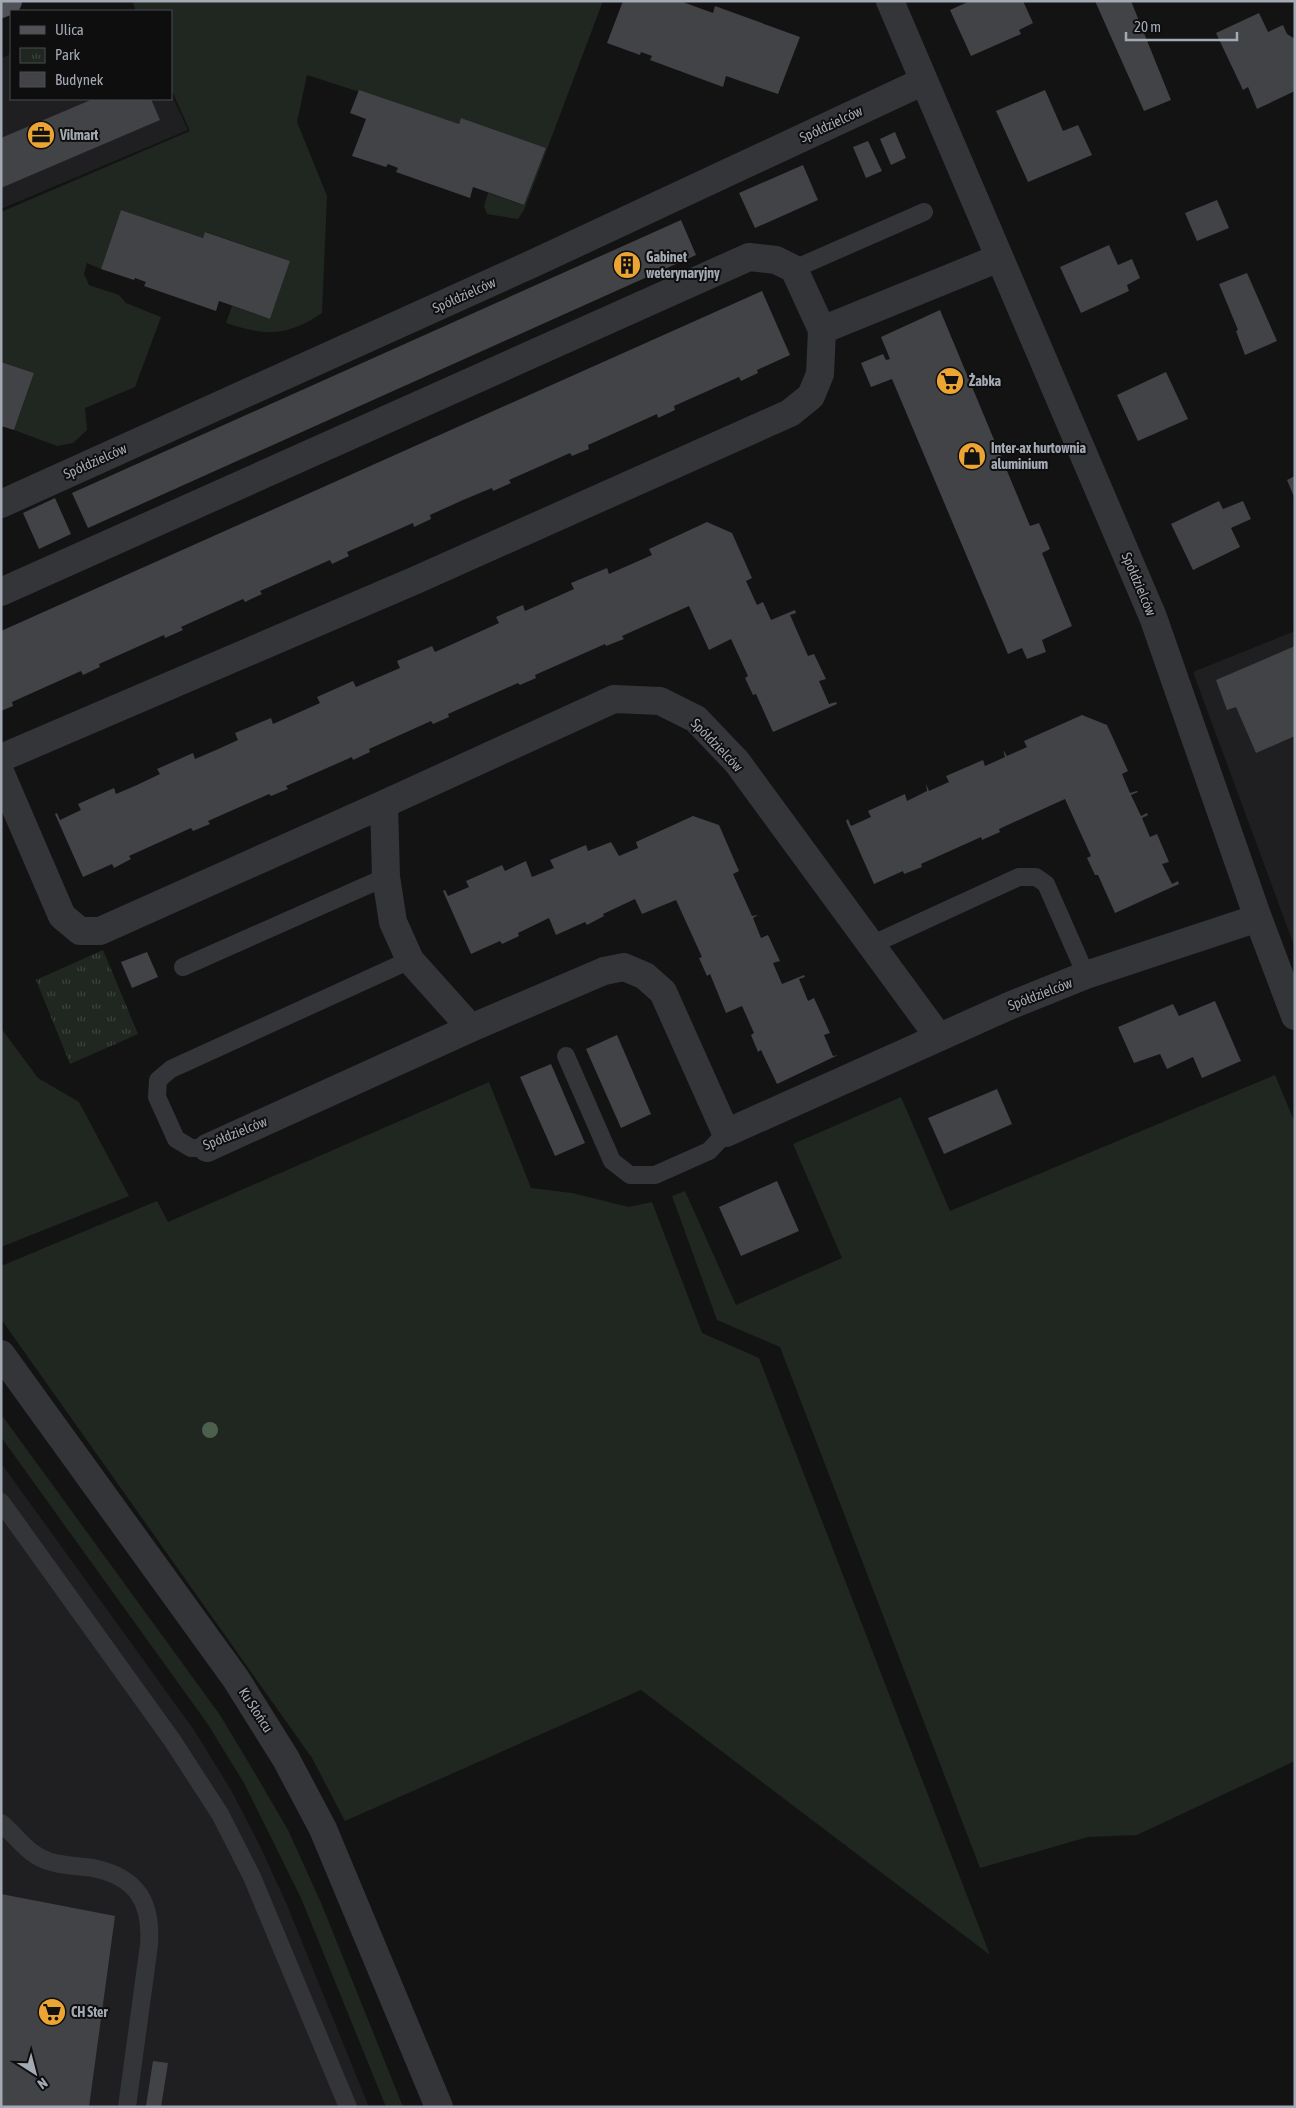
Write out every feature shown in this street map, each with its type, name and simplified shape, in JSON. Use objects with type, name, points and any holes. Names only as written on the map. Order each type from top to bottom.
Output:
[{"type":"main road","points":[[1,4],[8,1]]},
{"type":"street","name":"Spółdzielców","points":[[890,1],[998,258],[1153,617],[1258,918],[1295,1016]]},
{"type":"street","name":"Spółdzielców","points":[[1,504],[534,263],[924,81]]},
{"type":"street","points":[[1,592],[749,257],[776,260],[794,269],[822,330],[820,374],[811,396],[790,413],[416,580],[1,758]]},
{"type":"street","points":[[822,330],[998,258]]},
{"type":"street","name":"Spółdzielców","points":[[1,774],[62,916],[80,931],[100,931],[384,804],[614,698],[660,701],[696,720],[737,762],[938,1036]]},
{"type":"street","points":[[384,804],[386,877],[393,922],[410,960],[471,1028]]},
{"type":"street","name":"Spółdzielców","points":[[207,1148],[471,1028],[604,971],[624,967],[645,976],[663,992],[726,1133],[938,1036],[1086,975],[1258,918]]},
{"type":"street","name":"Ku Słońcu","points":[[1,1354],[236,1680],[282,1752],[329,1844],[439,2107]]},
{"type":"lane","points":[[794,269],[924,212]]},
{"type":"lane","name":"Spółdzielców","points":[[871,945],[1020,876],[1036,877],[1046,884],[1086,975]]},
{"type":"lane","points":[[184,967],[386,877]]},
{"type":"lane","name":"Spółdzielców","points":[[207,1148],[191,1148],[176,1139],[157,1097],[158,1080],[171,1069],[410,960]]},
{"type":"lane","points":[[566,1056],[612,1161],[630,1175],[655,1175],[709,1151],[726,1133]]},
{"type":"lane","points":[[1,1502],[172,1740],[220,1814],[252,1877],[348,2107]]},
{"type":"lane","points":[[1,1823],[29,1852],[48,1861],[95,1869],[121,1878],[130,1885],[145,1903],[150,1924],[150,1938],[127,2107]]},
{"type":"shaded area","points":[[10,54],[10,100],[172,100],[172,95],[188,130],[1,209],[1,58]]},
{"type":"shaded area","points":[[1295,631],[1295,948],[1193,672]]},
{"type":"shaded area","points":[[1,1463],[194,1730],[231,1790],[260,1846],[287,1905],[369,2107],[1,2107]]},
{"type":"green space","points":[[132,1],[603,1],[524,210],[518,219],[487,214],[484,206],[488,193],[524,205],[546,148],[461,118],[459,124],[307,75],[297,122],[327,196],[322,313],[298,327],[276,332],[264,332],[226,323],[232,306],[270,319],[290,261],[206,232],[203,238],[121,210],[101,269],[87,263],[84,274],[89,285],[119,295],[126,303],[161,317],[135,387],[85,408],[87,430],[73,443],[57,446],[14,430],[34,373],[1,362],[1,212],[190,131],[172,91],[172,10],[136,10]]},
{"type":"green space","points":[[103,950],[138,1034],[70,1064],[36,980]]},
{"type":"green space","points":[[1,1028],[38,1078],[79,1102],[129,1196],[1,1247]]},
{"type":"green space","points":[[1275,1075],[1295,1123],[1295,1761],[1137,1835],[1088,1837],[980,1868],[780,1347],[717,1320],[672,1196],[685,1191],[736,1305],[842,1258],[793,1144],[901,1097],[950,1211]]},
{"type":"green space","points":[[489,1082],[531,1188],[572,1193],[629,1207],[652,1202],[702,1333],[759,1358],[990,1955],[641,1690],[345,1821],[312,1758],[1,1319],[1,1266],[157,1201],[168,1222]]},
{"type":"green space","points":[[1,1414],[220,1715],[288,1830],[322,1905],[403,2107],[386,2107],[301,1898],[244,1783],[207,1723],[1,1437]]},
{"type":"building","points":[[623,1],[680,1],[713,13],[715,6],[800,37],[778,94],[726,76],[723,87],[650,60],[652,56],[641,52],[640,55],[607,43]]},
{"type":"building","points":[[970,1],[1023,1],[1033,23],[1019,30],[1021,34],[971,56],[950,10]]},
{"type":"building","points":[[1095,1],[1131,1],[1171,100],[1144,111]]},
{"type":"building","points":[[1259,13],[1268,32],[1283,25],[1287,34],[1295,39],[1295,91],[1257,109],[1248,87],[1243,90],[1216,33]]},
{"type":"building","points":[[359,90],[459,124],[461,118],[546,148],[524,205],[473,187],[470,198],[396,172],[398,168],[388,164],[386,167],[352,156],[366,119],[350,113]]},
{"type":"building","points":[[1045,90],[1063,131],[1078,125],[1092,155],[1028,182],[996,111]]},
{"type":"building","points":[[91,100],[151,100],[160,120],[1,188],[1,138]]},
{"type":"building","points":[[895,132],[906,158],[891,165],[880,139]]},
{"type":"building","points":[[868,141],[882,171],[866,178],[853,147]]},
{"type":"building","points":[[803,165],[818,200],[755,228],[739,193]]},
{"type":"building","points":[[1217,200],[1229,228],[1197,241],[1185,213]]},
{"type":"building","points":[[121,210],[203,238],[205,232],[290,261],[270,319],[219,301],[216,311],[144,286],[146,282],[101,269]]},
{"type":"building","points":[[681,220],[696,255],[88,528],[72,493]]},
{"type":"building","points":[[1109,245],[1118,265],[1132,259],[1140,278],[1127,285],[1129,291],[1081,313],[1060,267]]},
{"type":"building","points":[[1247,273],[1277,341],[1245,355],[1236,331],[1238,330],[1219,284]]},
{"type":"building","points":[[762,291],[790,355],[757,370],[758,373],[741,381],[739,377],[674,406],[675,410],[658,418],[657,414],[588,445],[589,449],[572,456],[570,453],[509,480],[511,483],[493,491],[492,488],[463,500],[430,515],[431,519],[414,527],[413,523],[347,552],[349,556],[332,564],[330,560],[260,591],[262,594],[245,602],[243,599],[181,627],[183,630],[165,638],[164,635],[99,664],[100,667],[83,675],[81,671],[12,702],[13,706],[1,711],[1,631]]},
{"type":"building","points":[[940,310],[1030,526],[1039,523],[1050,549],[1042,553],[1072,626],[1042,640],[1046,652],[1027,659],[1022,648],[1008,654],[892,379],[871,387],[861,363],[883,354],[886,360],[890,359],[881,337]]},
{"type":"building","points":[[1,362],[34,373],[14,430],[1,426]]},
{"type":"building","points":[[1166,372],[1188,419],[1138,441],[1117,395]]},
{"type":"building","points":[[1295,476],[1295,499],[1287,480]]},
{"type":"building","points":[[55,498],[71,534],[39,549],[23,513]]},
{"type":"building","points":[[1219,501],[1223,509],[1243,501],[1251,519],[1231,528],[1240,547],[1193,570],[1171,524]]},
{"type":"building","points":[[707,522],[732,533],[752,578],[746,581],[757,605],[763,602],[771,620],[795,610],[796,613],[790,615],[808,656],[814,654],[826,679],[819,681],[829,704],[836,702],[837,704],[773,732],[756,694],[753,695],[745,678],[748,676],[731,639],[709,650],[689,606],[622,636],[624,639],[606,646],[605,644],[535,675],[536,678],[520,685],[518,683],[448,714],[449,717],[433,724],[431,721],[369,749],[370,752],[353,760],[352,757],[286,786],[288,789],[271,796],[269,794],[208,821],[210,824],[193,831],[191,828],[129,856],[131,859],[114,868],[112,864],[83,877],[55,814],[57,813],[60,820],[81,810],[78,804],[114,788],[116,794],[160,774],[157,769],[193,753],[195,759],[238,740],[235,733],[271,718],[273,724],[320,703],[317,697],[353,681],[356,687],[400,668],[397,661],[432,646],[435,652],[499,623],[496,617],[523,605],[525,611],[574,589],[571,583],[607,568],[609,574],[652,555],[649,549]]},
{"type":"building","points":[[1295,646],[1295,736],[1256,753],[1236,707],[1227,710],[1216,680]]},
{"type":"building","points":[[1082,715],[1107,725],[1128,771],[1122,774],[1130,793],[1138,792],[1131,795],[1141,816],[1147,813],[1148,815],[1142,818],[1150,837],[1157,834],[1169,862],[1162,864],[1172,884],[1178,881],[1179,884],[1115,913],[1098,875],[1095,875],[1087,858],[1091,856],[1065,799],[999,829],[1000,832],[982,840],[981,837],[921,864],[922,867],[904,874],[903,871],[874,884],[846,821],[848,819],[851,826],[871,817],[868,811],[905,794],[907,801],[927,791],[926,784],[929,791],[949,782],[946,776],[983,760],[985,766],[1005,757],[1003,750],[1007,756],[1027,747],[1024,741]]},
{"type":"building","points":[[693,816],[719,825],[739,871],[733,874],[752,916],[758,915],[753,918],[761,938],[768,935],[780,961],[773,963],[782,984],[804,975],[805,977],[799,979],[808,1001],[814,998],[830,1033],[824,1035],[833,1056],[838,1055],[777,1084],[761,1050],[758,1052],[751,1035],[754,1033],[742,1006],[726,1013],[710,974],[707,976],[699,958],[702,957],[676,900],[642,914],[635,899],[603,914],[604,916],[587,925],[585,922],[556,935],[549,918],[518,933],[519,936],[502,944],[500,941],[471,954],[443,891],[445,890],[448,896],[469,887],[466,881],[502,865],[505,871],[526,861],[532,877],[554,868],[550,860],[586,845],[588,851],[611,842],[619,856],[638,848],[636,842]]},
{"type":"building","points":[[147,952],[158,977],[132,988],[121,962]]},
{"type":"building","points":[[1215,1001],[1241,1061],[1202,1078],[1193,1057],[1167,1069],[1160,1054],[1134,1063],[1118,1027],[1173,1004],[1179,1016]]},
{"type":"building","points":[[617,1035],[651,1114],[621,1128],[586,1049]]},
{"type":"building","points":[[551,1064],[585,1143],[555,1156],[520,1077]]},
{"type":"building","points":[[997,1089],[1012,1124],[944,1154],[928,1118]]},
{"type":"building","points":[[777,1181],[799,1231],[741,1256],[719,1207]]},
{"type":"building","name":"CH Ster","points":[[1,1894],[115,1916],[89,2107],[1,2107]]},
{"type":"building","points":[[153,2061],[168,2063],[161,2107],[146,2106]]},
{"type":"place","name":"Vilmart","points":[[41,135]]},
{"type":"place","name":"Gabinet weterynaryjny","points":[[627,265]]},
{"type":"place","name":"Żabka","points":[[950,381]]},
{"type":"place","name":"Inter-ax hurtownia aluminium","points":[[972,456]]},
{"type":"place","name":"CH Ster","points":[[52,2012]]}]
